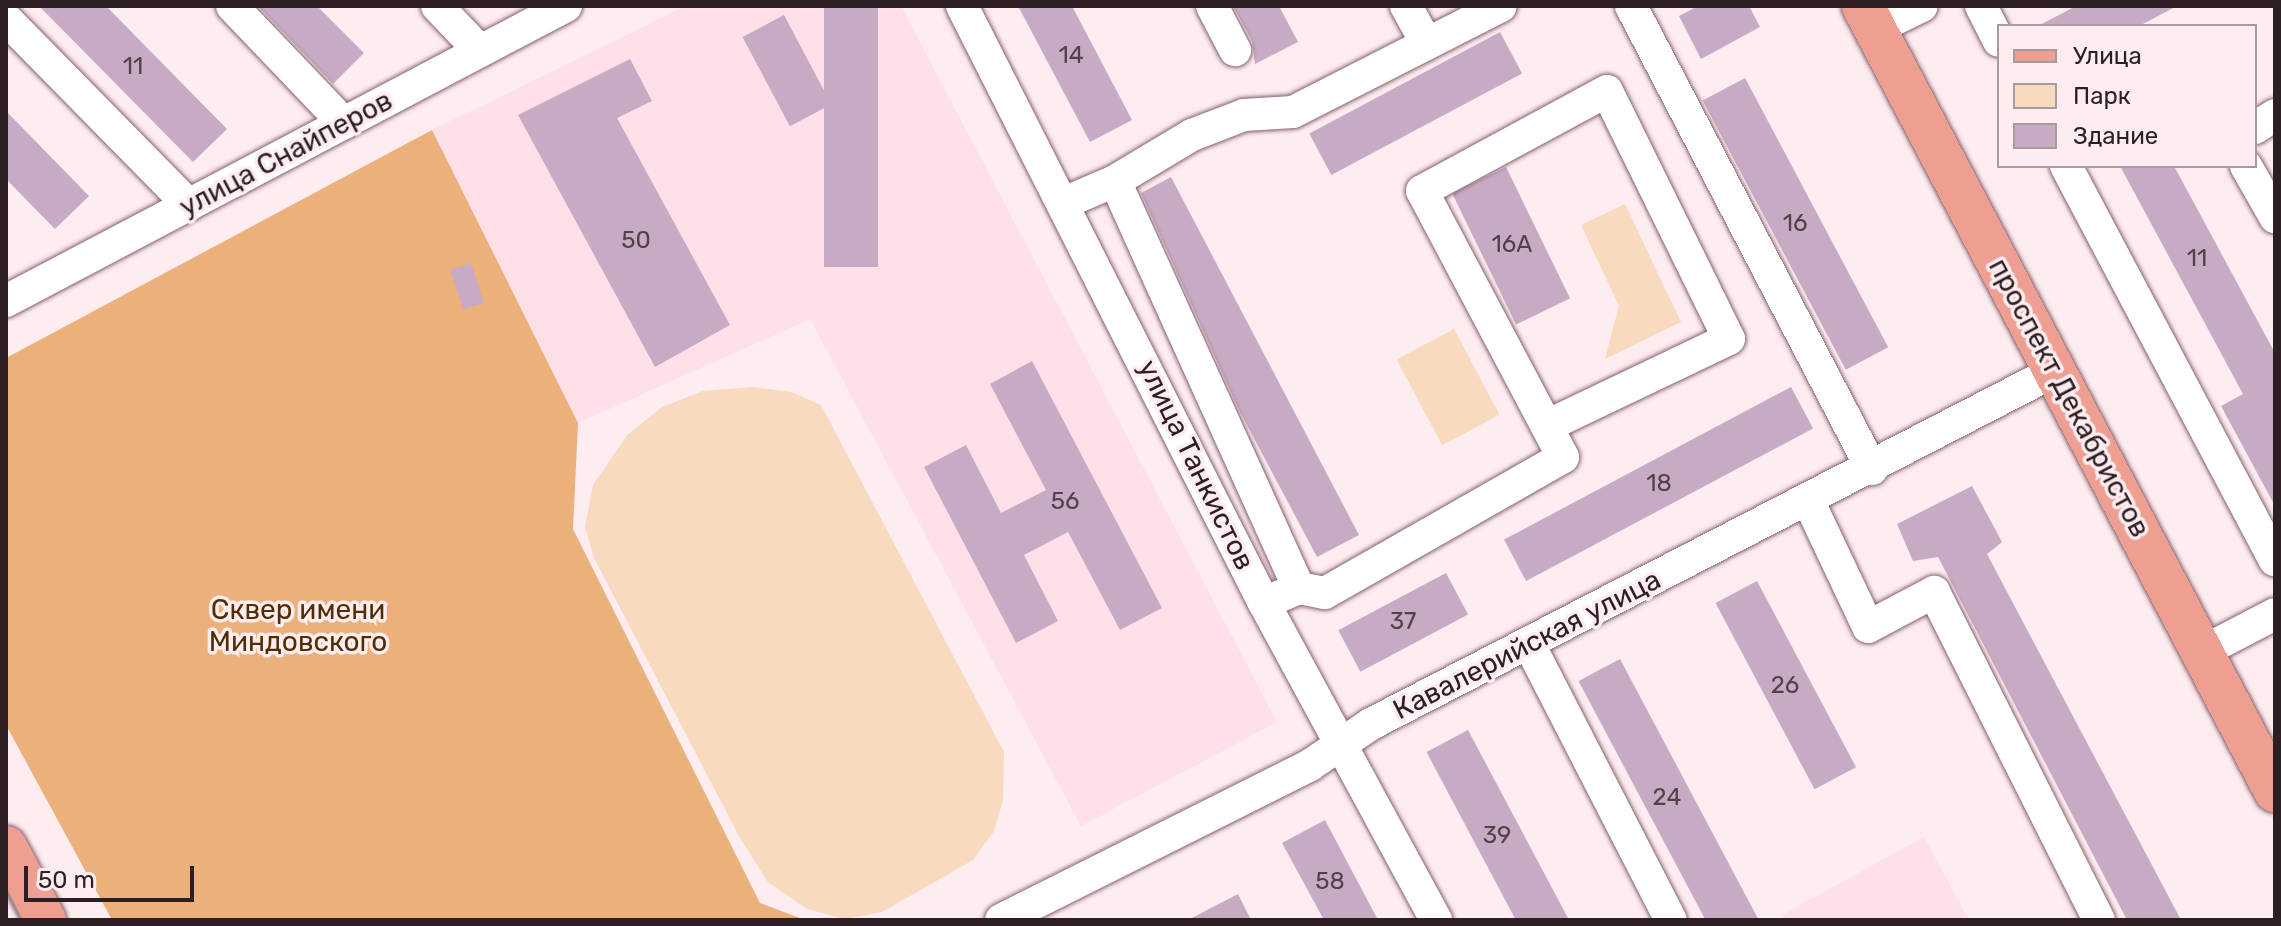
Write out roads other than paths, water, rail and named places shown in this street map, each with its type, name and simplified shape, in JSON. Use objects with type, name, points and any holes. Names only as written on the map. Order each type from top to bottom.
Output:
[{"type":"main road","name":"проспект Декабристов","points":[[1869,18],[2275,791]]},
{"type":"main road","points":[[6,847],[45,920]]},
{"type":"street","points":[[232,6],[344,123]]},
{"type":"street","points":[[437,6],[480,51]]},
{"type":"street","name":"улица Снайперов","points":[[6,301],[566,6]]},
{"type":"street","name":"улица Танкистов","points":[[962,6],[1066,202],[1264,603],[1436,920]]},
{"type":"street","points":[[1212,6],[1235,50]]},
{"type":"street","points":[[1406,6],[1427,44]]},
{"type":"street","points":[[1066,202],[1115,181],[1192,135],[1244,115],[1293,112],[1501,6]]},
{"type":"street","points":[[1631,6],[1872,469]]},
{"type":"street","points":[[1869,18],[1922,6]]},
{"type":"street","points":[[1982,6],[1997,37]]},
{"type":"street","points":[[6,19],[189,205]]},
{"type":"street","points":[[1264,603],[1299,588],[1325,593],[1563,457],[1422,191],[1607,91],[1729,339],[1547,426]]},
{"type":"street","points":[[2257,127],[2275,115]]},
{"type":"street","points":[[2067,168],[2275,560]]},
{"type":"street","points":[[2247,168],[2275,217]]},
{"type":"street","points":[[1115,181],[1299,588]]},
{"type":"street","name":"Кавалерийская улица","points":[[1016,916],[1310,765],[1340,743],[1809,502],[2055,371]]},
{"type":"street","points":[[1809,502],[1868,627],[1934,592],[2099,920]]},
{"type":"street","points":[[2202,652],[2275,614]]},
{"type":"street","points":[[1529,644],[1671,920]]},
{"type":"tram line","points":[[6,889],[22,920]]},
{"type":"park label","name":"Сквер имени Миндовского","points":[[298,626]]}]
